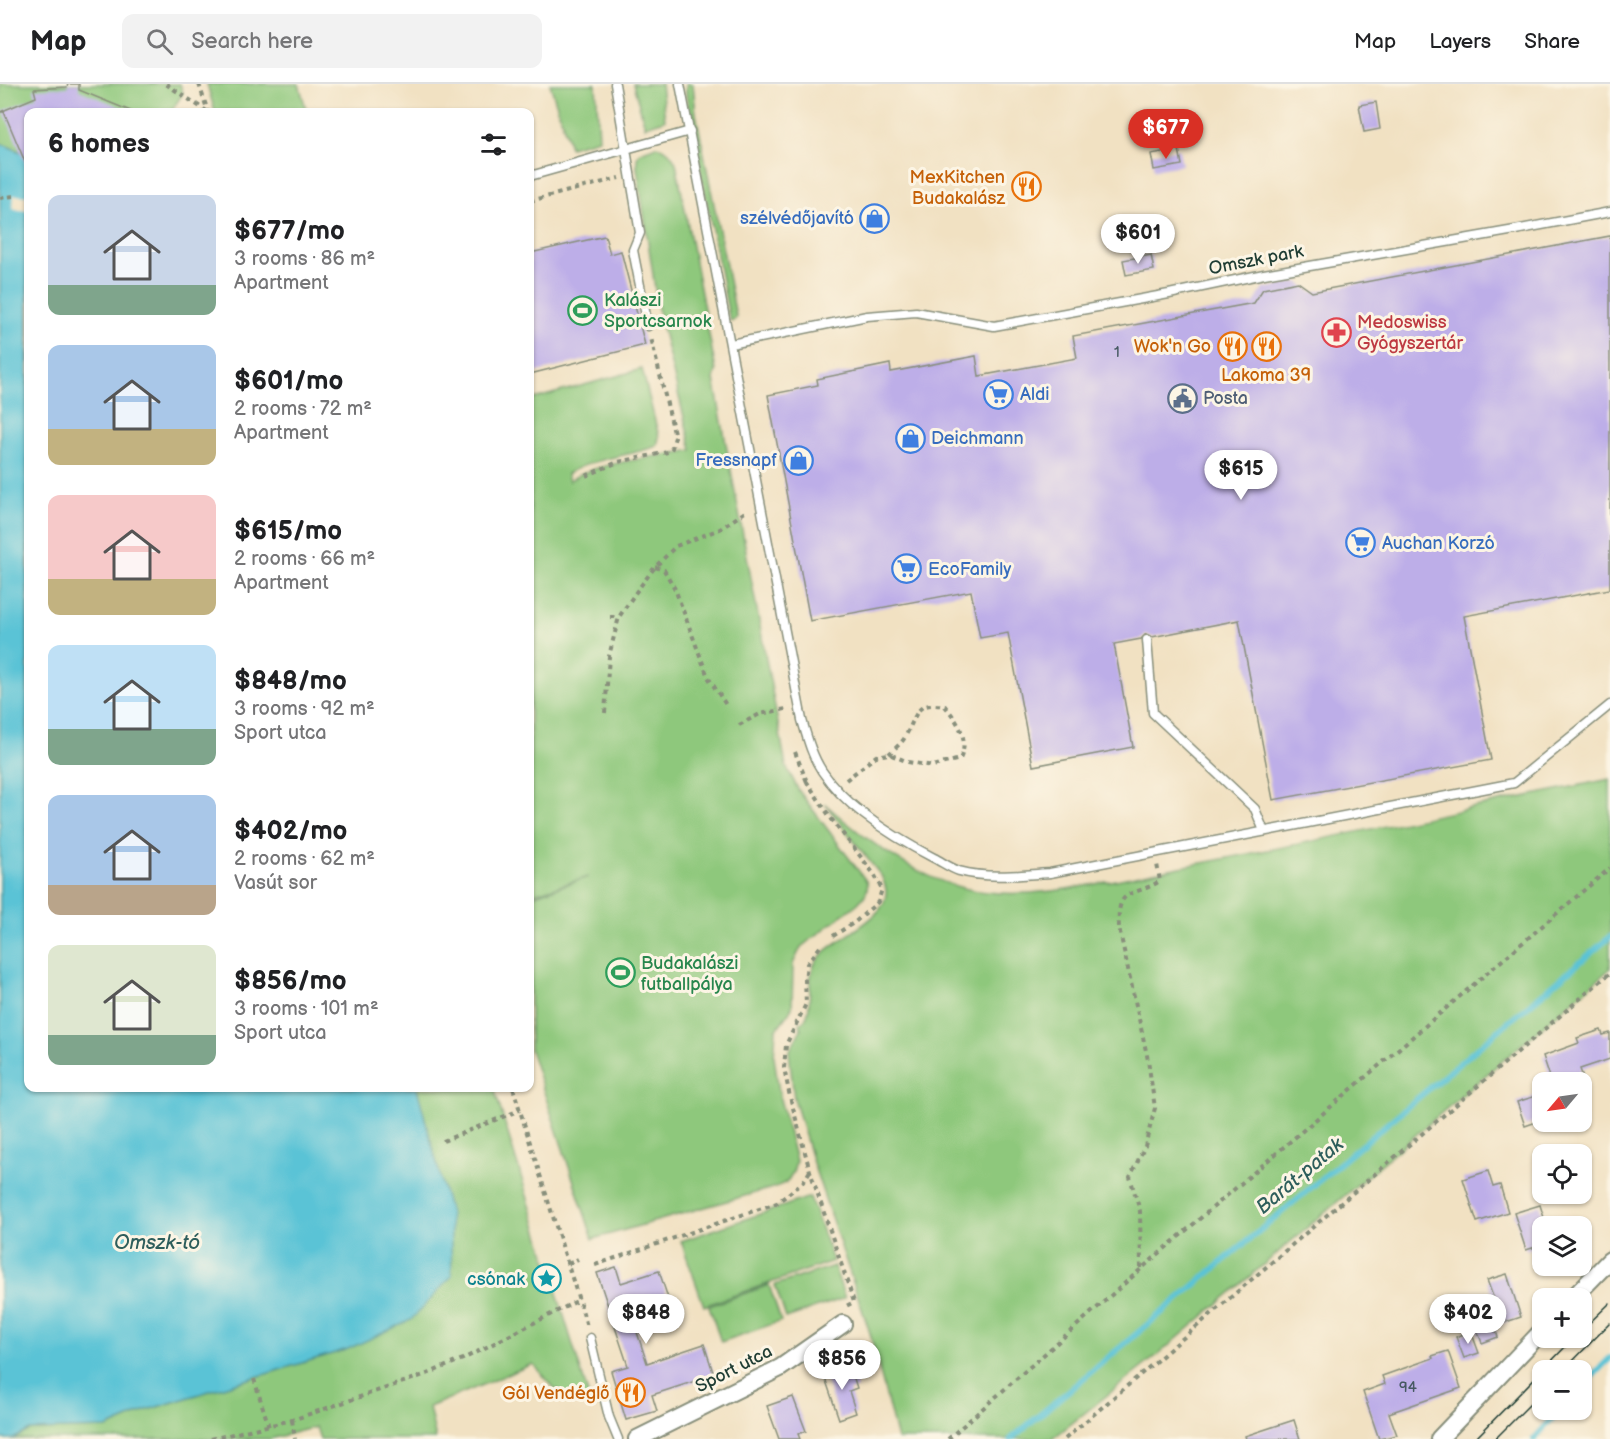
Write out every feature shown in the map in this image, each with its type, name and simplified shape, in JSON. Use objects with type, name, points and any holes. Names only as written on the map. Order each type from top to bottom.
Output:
[{"type":"street","points":[[1583,1288],[1610,1260]]},
{"type":"street","name":"Sport utca","points":[[637,1439],[780,1368],[842,1318]]},
{"type":"street","points":[[1439,1439],[1532,1341]]},
{"type":"lane","points":[[615,84],[640,233],[633,250],[648,326]]},
{"type":"lane","points":[[680,84],[799,706],[811,750],[822,771],[836,788],[862,813],[903,842],[957,870],[992,876],[1050,873],[1514,783],[1610,705]]},
{"type":"lane","points":[[534,175],[690,131]]},
{"type":"lane","name":"Omszk park","points":[[731,344],[867,316],[916,312],[994,326],[1264,274],[1515,231],[1610,212]]},
{"type":"lane","points":[[1147,640],[1153,713],[1255,809],[1264,831]]},
{"type":"lane","points":[[590,1338],[606,1408],[618,1439]]},
{"type":"path","points":[[166,84],[202,108]]},
{"type":"path","points":[[199,84],[207,108]]},
{"type":"path","points":[[534,200],[631,175]]},
{"type":"path","points":[[0,198],[13,196]]},
{"type":"path","points":[[586,476],[618,462],[668,452],[672,448],[675,437],[648,326]]},
{"type":"path","points":[[605,713],[609,656],[619,617],[655,567],[676,546],[720,528],[748,510],[762,506]]},
{"type":"path","points":[[655,567],[664,570],[675,589],[708,677],[726,705]]},
{"type":"path","points":[[610,617],[619,617]]},
{"type":"path","points":[[836,788],[876,756],[889,754],[908,762],[933,766],[960,759],[965,748],[960,723],[945,706],[930,704],[917,711],[904,739],[889,754]]},
{"type":"path","points":[[739,726],[760,714],[799,706]]},
{"type":"path","points":[[822,771],[807,783],[830,818],[874,874],[882,889],[878,902],[855,922],[833,936]]},
{"type":"path","points":[[1141,1269],[1140,1211],[1130,1177],[1145,1146],[1155,1108],[1148,1060],[1119,928],[1118,909],[1125,896],[1160,881],[1154,852]]},
{"type":"path","points":[[948,1439],[1141,1269],[1610,868]]},
{"type":"path","points":[[820,947],[807,964],[806,1004],[792,1030],[784,1058],[790,1097],[810,1171],[854,1302],[845,1305],[842,1318]]},
{"type":"path","points":[[1065,1439],[1610,973]]},
{"type":"path","points":[[514,1092],[590,1338]]},
{"type":"path","points":[[443,1141],[520,1110]]},
{"type":"path","points":[[595,1265],[777,1203],[803,1182],[810,1171]]},
{"type":"path","points":[[568,1264],[578,1259]]},
{"type":"path","points":[[211,1439],[292,1420],[436,1370],[463,1359],[569,1303],[579,1300]]},
{"type":"path","points":[[254,1379],[269,1427]]},
{"type":"path","points":[[292,1420],[294,1439]]},
{"type":"green space","points":[[0,84],[180,84],[183,93],[174,108],[24,108],[24,153],[0,143]]},
{"type":"green space","points":[[207,84],[299,84],[306,108],[214,108]]},
{"type":"green space","points":[[550,84],[596,84],[599,139],[570,147]]},
{"type":"green space","points":[[633,84],[661,84],[665,120],[645,126]]},
{"type":"green space","points":[[686,84],[693,84],[696,114],[736,316],[731,321],[686,95]]},
{"type":"green space","points":[[656,146],[663,148],[676,163],[716,371],[714,379],[786,766],[799,791],[867,882],[867,892],[857,904],[801,947],[793,964],[792,1008],[776,1030],[774,1056],[780,1099],[796,1161],[787,1182],[593,1239],[534,1062],[534,896],[588,877],[534,894],[534,399],[642,369],[659,437],[657,446],[578,468],[567,474],[569,481],[594,469],[692,450],[659,315],[637,168],[637,158],[640,152]]},
{"type":"green space","points":[[1610,779],[1610,969],[1159,1354],[1052,1439],[897,1439],[870,1333],[813,1163],[794,1098],[789,1052],[809,1007],[813,967],[830,948],[867,922],[877,912],[884,902],[886,891],[882,877],[825,804],[872,842],[926,875],[963,888],[1014,893],[1093,885]]},
{"type":"green space","points":[[399,1092],[495,1092],[591,1404],[554,1388],[533,1364],[429,1407],[436,1439],[320,1439],[316,1427],[270,1439],[13,1439],[30,1430],[106,1428],[147,1410],[348,1349]]},
{"type":"green space","points":[[810,1197],[833,1261],[704,1306],[681,1241]]},
{"type":"green space","points":[[834,1266],[845,1298],[786,1318],[775,1285]]},
{"type":"green space","points":[[769,1285],[781,1321],[721,1342],[709,1306]]},
{"type":"water","name":"Omszk-tó","points":[[0,143],[24,153],[24,1092],[418,1092],[450,1213],[452,1276],[411,1320],[348,1349],[147,1410],[106,1428],[30,1430],[13,1439],[0,1439]]},
{"type":"pier","points":[[14,195],[24,196],[24,210],[12,209]]},
{"type":"building","points":[[68,84],[79,84],[79,90],[123,108],[24,108],[24,160],[4,112],[0,112],[36,97],[34,89],[67,87]]},
{"type":"building","points":[[1376,102],[1380,129],[1364,132],[1359,105]]},
{"type":"building","points":[[1179,149],[1182,165],[1154,170],[1151,154]]},
{"type":"building","name":"Kalászi Sportcsarnok","points":[[605,236],[610,254],[621,251],[645,345],[534,373],[534,252]]},
{"type":"building","name":"Auchan Korzó","points":[[1610,236],[1610,589],[1464,616],[1491,760],[1273,800],[1239,620],[1152,637],[1146,634],[1141,639],[1114,644],[1133,747],[1033,766],[1008,633],[980,638],[971,591],[810,621],[768,395],[818,385],[817,379],[890,364],[891,372],[976,356],[979,376],[1077,358],[1073,336],[1254,303],[1263,289],[1298,282],[1312,292]]},
{"type":"building","points":[[1151,255],[1154,270],[1126,275],[1123,260]]},
{"type":"building","points":[[1601,1030],[1603,1035],[1610,1033],[1610,1059],[1580,1069],[1581,1072],[1548,1072],[1543,1056],[1579,1043],[1577,1038]]},
{"type":"building","points":[[1532,1097],[1532,1124],[1525,1126],[1517,1102]]},
{"type":"building","points":[[1488,1171],[1493,1187],[1500,1185],[1508,1212],[1477,1222],[1463,1179]]},
{"type":"building","points":[[1540,1205],[1544,1216],[1532,1216],[1532,1248],[1526,1250],[1514,1213]]},
{"type":"building","points":[[616,1267],[621,1283],[659,1271],[671,1307],[633,1320],[647,1363],[704,1344],[714,1375],[652,1395],[657,1411],[626,1420],[611,1371],[628,1366],[597,1273]]},
{"type":"building","points":[[1507,1274],[1521,1317],[1494,1326],[1498,1337],[1482,1343],[1469,1308],[1494,1299],[1487,1280]]},
{"type":"building","points":[[1471,1331],[1479,1353],[1464,1358],[1456,1337]]},
{"type":"building","points":[[1448,1351],[1461,1388],[1389,1413],[1397,1435],[1379,1439],[1363,1392],[1385,1384],[1382,1376]]},
{"type":"building","points":[[850,1366],[857,1388],[849,1391],[856,1413],[839,1419],[824,1375]]},
{"type":"building","points":[[793,1397],[806,1431],[798,1434],[800,1439],[779,1439],[767,1406]]},
{"type":"building","points":[[1294,1420],[1300,1439],[1246,1439],[1245,1436]]},
{"type":"waterway","name":"Barát-patak","points":[[1011,1439],[1610,937]]},
{"type":"waterway","points":[[1592,1377],[1610,1358]]},
{"type":"waterway","points":[[1534,1439],[1551,1420]]},
{"type":"tram line","points":[[1592,1320],[1610,1303]]},
{"type":"tram line","points":[[1574,1360],[1610,1323]]},
{"type":"tram line","points":[[1475,1439],[1564,1348]]},
{"type":"tram line","points":[[1495,1439],[1532,1402]]},
{"type":"place","name":"MexKitchen Budakalász","points":[[1026,187]]},
{"type":"place","name":"szélvédőjavító","points":[[875,218]]},
{"type":"place","name":"Kalászi Sportcsarnok","points":[[583,310]]},
{"type":"place","name":"Medoswiss Gyógyszertár","points":[[1336,332]]},
{"type":"place","name":"Wok'n Go","points":[[1232,346]]},
{"type":"place","name":"Lakoma 39","points":[[1266,346]]},
{"type":"place","name":"Aldi","points":[[999,394]]},
{"type":"place","name":"Posta","points":[[1182,398]]},
{"type":"place","name":"Deichmann","points":[[910,438]]},
{"type":"place","name":"Fressnapf","points":[[798,460]]},
{"type":"place","name":"Auchan Korzó","points":[[1361,543]]},
{"type":"place","name":"EcoFamily","points":[[907,569]]},
{"type":"place","name":"Budakalászi futballpálya","points":[[620,973]]},
{"type":"place","name":"csónak","points":[[546,1279]]},
{"type":"place","name":"Gól Vendéglő","points":[[631,1393]]}]
